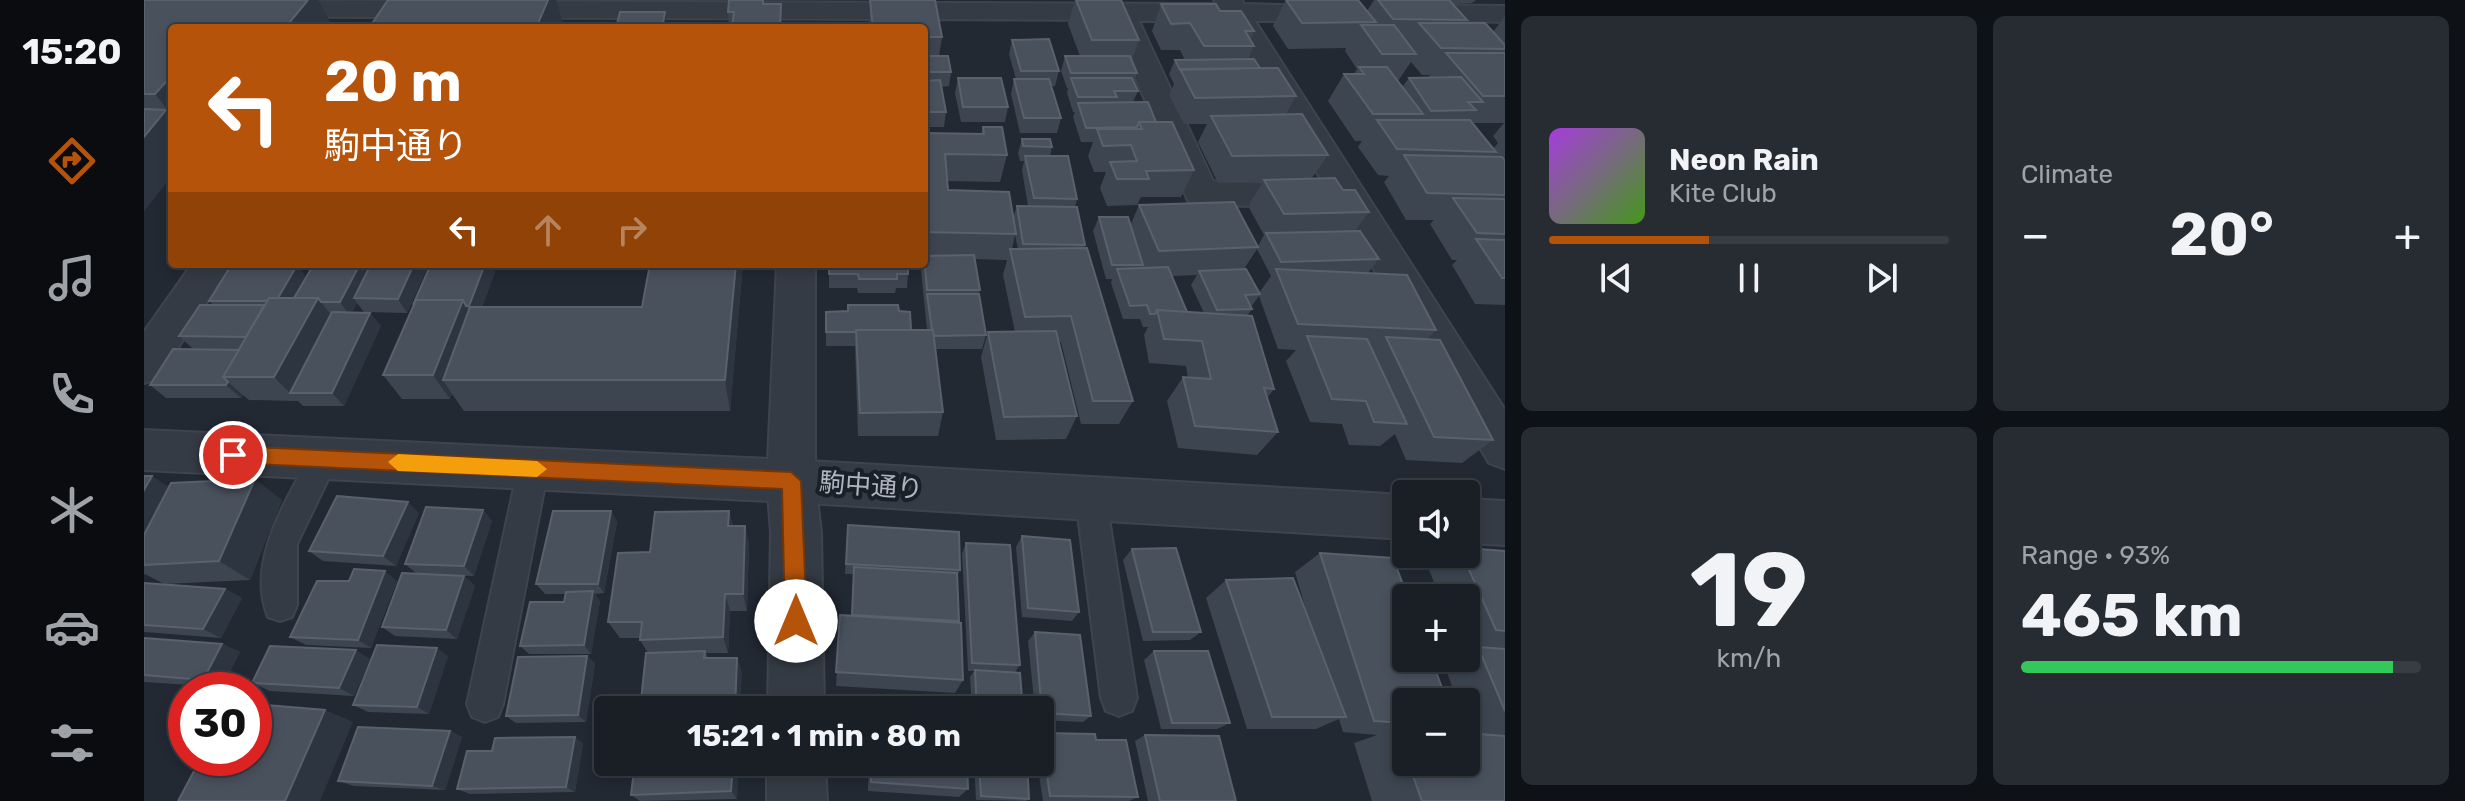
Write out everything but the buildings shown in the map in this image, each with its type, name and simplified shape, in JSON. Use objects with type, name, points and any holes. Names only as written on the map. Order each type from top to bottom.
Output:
[{"type":"street","points":[[1491,0],[1505,14]]},
{"type":"street","points":[[144,8],[800,13],[1121,12],[1232,7],[1368,13],[1505,14]]},
{"type":"street","points":[[1232,7],[1505,449]]},
{"type":"street","points":[[1121,12],[1201,193],[1349,195]]},
{"type":"street","points":[[144,366],[209,268]]},
{"type":"street","points":[[796,268],[791,481],[796,532],[796,696]]},
{"type":"street","name":"駒中通り","points":[[144,450],[791,481],[1392,516]]},
{"type":"street","points":[[1480,522],[1505,523]]},
{"type":"street","points":[[796,776],[797,801]]},
{"type":"lane","points":[[1454,13],[1475,35]]},
{"type":"lane","points":[[280,605],[281,543],[323,459]]},
{"type":"lane","points":[[485,704],[533,469]]},
{"type":"lane","points":[[1091,499],[1119,698]]},
{"type":"slow traffic","points":[[398,462],[537,469]]},
{"type":"route","points":[[233,455],[791,481],[796,532],[796,621]]}]
